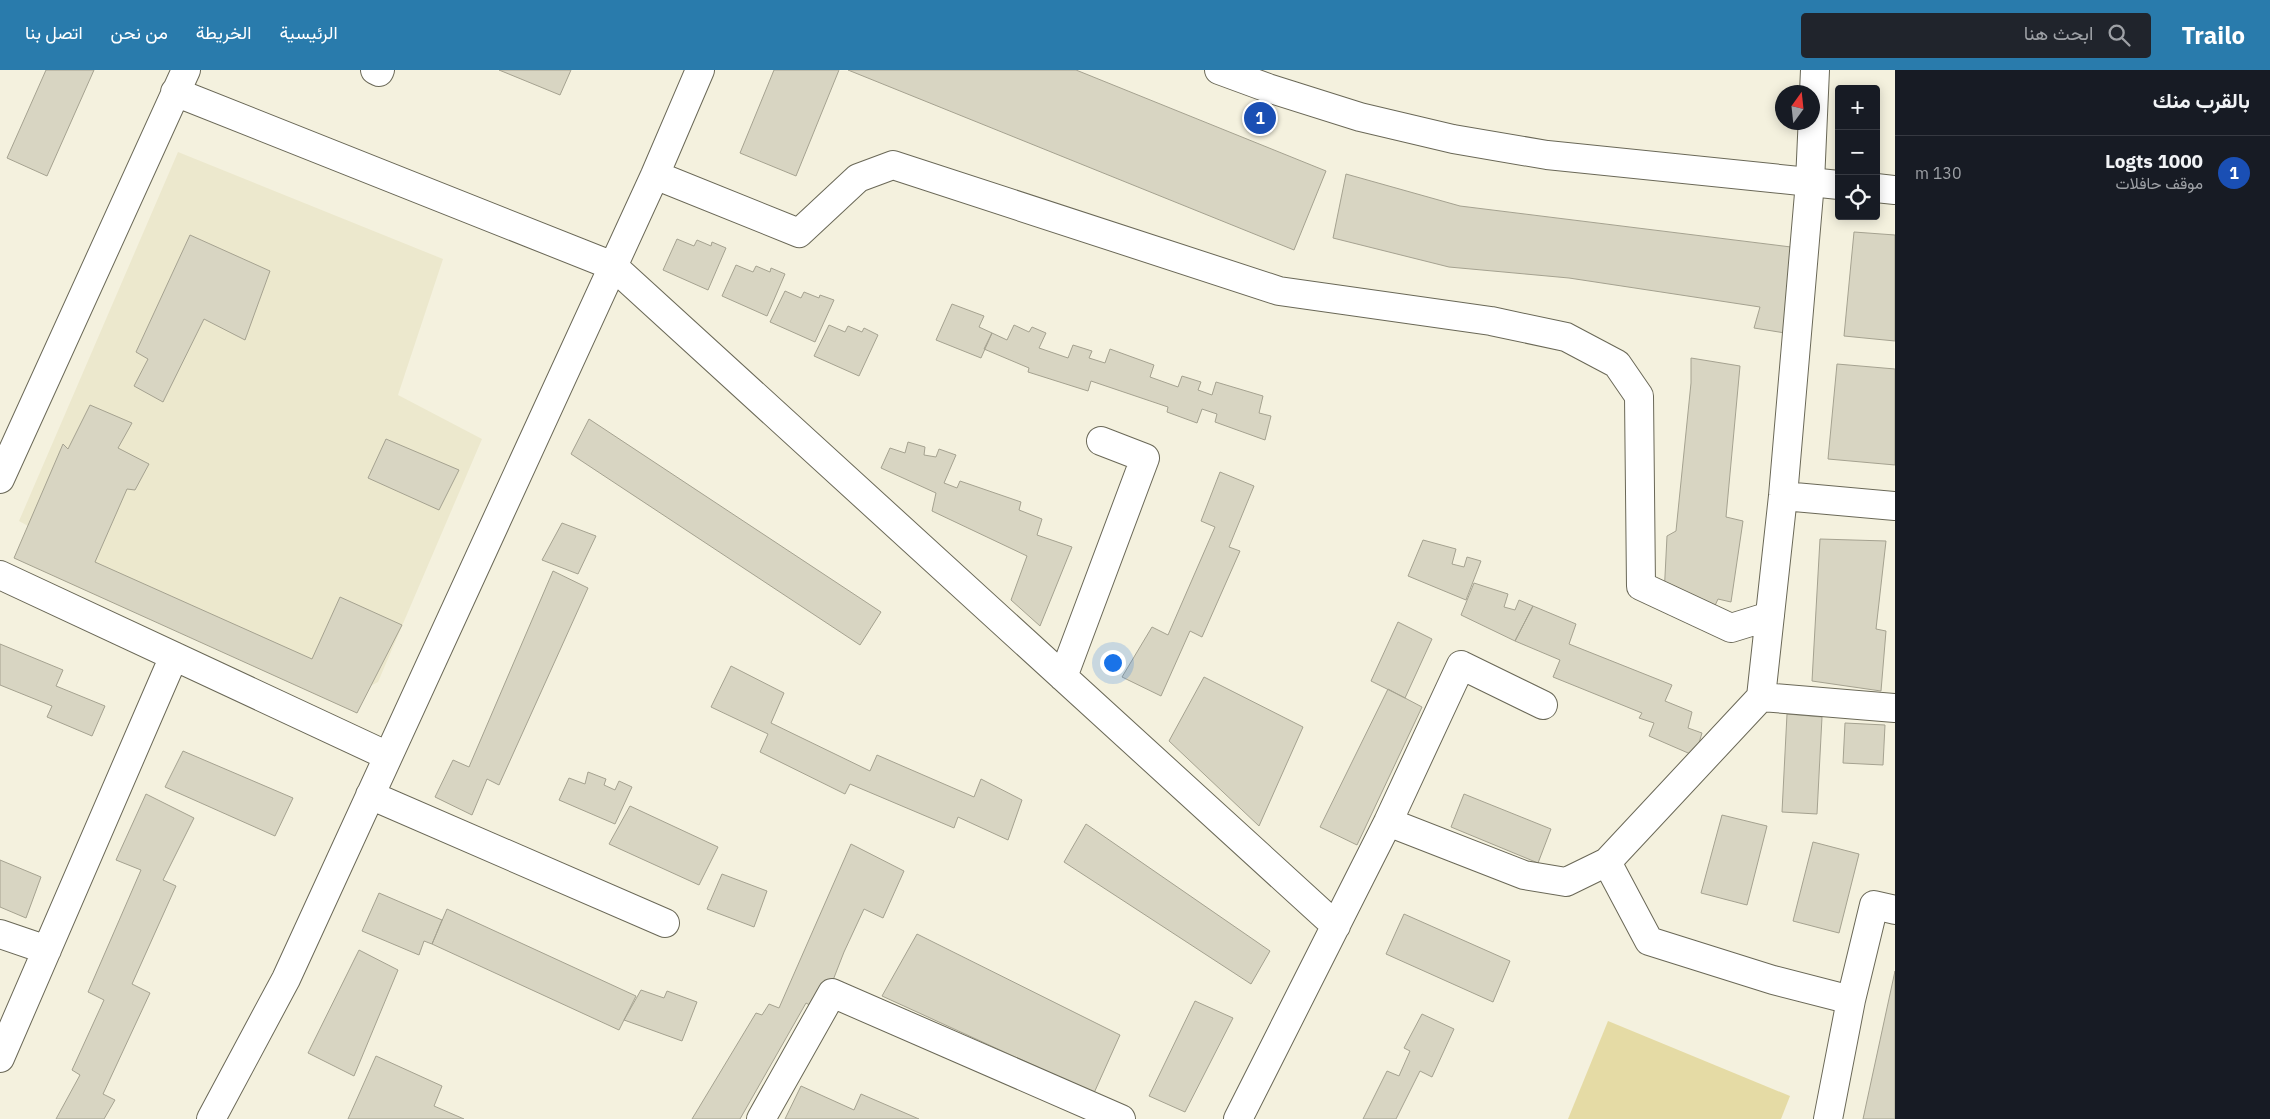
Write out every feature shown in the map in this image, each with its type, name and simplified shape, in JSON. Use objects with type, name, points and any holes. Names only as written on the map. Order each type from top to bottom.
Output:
[{"type":"street","points":[[375,70],[379,72],[380,70]]},
{"type":"street","points":[[213,1119],[286,979],[655,175],[700,70]]},
{"type":"street","points":[[1219,70],[1268,88],[1360,117],[1453,139],[1547,155],[1835,185]]},
{"type":"street","points":[[1388,822],[1524,875],[1566,882],[1607,862],[1761,697],[1783,496],[1810,182],[1814,70]]},
{"type":"street","points":[[0,479],[180,81],[613,266],[1336,926]]},
{"type":"street","points":[[655,175],[799,233],[858,178],[893,165],[1279,291],[1491,321],[1566,337],[1617,364],[1639,396],[1641,586],[1731,628],[1770,616]]},
{"type":"street","points":[[1880,188],[1895,190]]},
{"type":"street","points":[[1063,677],[1146,458],[1101,441]]},
{"type":"street","points":[[1783,496],[1895,506]]},
{"type":"street","points":[[0,575],[388,756]]},
{"type":"street","points":[[0,1058],[174,656]]},
{"type":"street","points":[[1238,1119],[1388,822],[1461,665],[1543,705]]},
{"type":"street","points":[[1761,697],[1895,708]]},
{"type":"street","points":[[370,795],[665,923]]},
{"type":"street","points":[[1607,862],[1649,941],[1773,980],[1851,1000]]},
{"type":"street","points":[[1828,1119],[1851,1000],[1874,905],[1895,910]]},
{"type":"street","points":[[0,934],[46,950]]},
{"type":"street","points":[[761,1119],[832,993],[1121,1119]]},
{"type":"shaded area","points":[[178,152],[443,259],[398,395],[482,439],[378,682],[343,700],[19,521]]},
{"type":"shaded area","points":[[1608,1021],[1790,1096],[1781,1119],[1568,1119]]},
{"type":"building","points":[[46,70],[94,70],[47,176],[7,158]]},
{"type":"building","points":[[499,70],[571,70],[560,95]]},
{"type":"building","points":[[774,70],[839,70],[796,176],[740,153]]},
{"type":"building","points":[[848,70],[1076,70],[1326,171],[1294,250]]},
{"type":"building","points":[[1346,174],[1460,206],[1791,247],[1785,333],[1754,328],[1760,307],[1569,278],[1449,267],[1333,238]]},
{"type":"building","points":[[1854,232],[1895,235],[1895,341],[1844,336]]},
{"type":"building","points":[[190,235],[270,271],[245,340],[204,319],[163,402],[134,386],[148,359],[136,352]]},
{"type":"building","points":[[677,239],[694,246],[697,240],[711,246],[712,242],[726,248],[708,290],[663,270]]},
{"type":"building","points":[[736,265],[753,272],[756,266],[770,272],[771,268],[785,274],[767,316],[722,296]]},
{"type":"building","points":[[785,291],[801,298],[804,292],[819,298],[820,295],[834,300],[815,342],[770,322]]},
{"type":"building","points":[[952,304],[984,316],[979,327],[992,333],[981,358],[936,340]]},
{"type":"building","points":[[829,325],[845,332],[848,326],[862,332],[864,328],[878,335],[859,376],[814,356]]},
{"type":"building","points":[[1014,325],[1029,332],[1032,327],[1046,333],[1039,348],[1068,358],[1073,345],[1092,351],[1089,358],[1105,363],[1110,349],[1154,365],[1150,377],[1178,387],[1182,376],[1201,382],[1198,390],[1212,395],[1216,382],[1263,396],[1259,413],[1271,416],[1265,440],[1215,422],[1217,414],[1202,409],[1197,423],[1167,412],[1168,407],[1091,381],[1088,391],[1028,372],[1029,368],[984,349],[992,333],[1007,340]]},
{"type":"building","points":[[1691,358],[1740,366],[1726,517],[1743,521],[1731,602],[1718,599],[1713,610],[1664,596],[1667,536],[1676,531],[1691,383]]},
{"type":"building","points":[[1837,364],[1895,369],[1895,465],[1828,459]]},
{"type":"building","points":[[90,405],[132,423],[118,448],[149,464],[135,490],[127,489],[95,562],[312,659],[340,597],[402,625],[357,713],[14,558],[63,444],[68,449]]},
{"type":"building","points":[[589,419],[881,612],[860,645],[571,454]]},
{"type":"building","points":[[386,439],[459,470],[439,510],[368,478]]},
{"type":"building","points":[[908,442],[925,447],[924,455],[936,457],[939,449],[956,455],[944,483],[957,488],[960,481],[1021,502],[1019,510],[1042,519],[1037,535],[1072,547],[1040,626],[1011,600],[1027,556],[932,511],[936,493],[881,468],[890,448],[905,453]]},
{"type":"building","points":[[1220,472],[1254,486],[1229,547],[1240,551],[1202,637],[1190,631],[1161,696],[1122,677],[1152,627],[1168,635],[1215,527],[1201,521]]},
{"type":"building","points":[[562,523],[596,536],[578,574],[542,560]]},
{"type":"building","points":[[1820,539],[1886,541],[1876,629],[1886,631],[1881,691],[1812,681]]},
{"type":"building","points":[[1423,540],[1456,549],[1452,564],[1464,567],[1467,557],[1481,561],[1466,600],[1408,576]]},
{"type":"building","points":[[553,571],[588,588],[499,785],[487,779],[472,815],[435,797],[453,760],[469,767]]},
{"type":"building","points":[[1474,583],[1508,594],[1504,607],[1515,610],[1519,600],[1533,606],[1515,641],[1461,615]]},
{"type":"building","points":[[1533,606],[1576,624],[1569,644],[1672,685],[1665,701],[1692,712],[1688,728],[1702,733],[1695,756],[1649,736],[1654,723],[1639,718],[1642,713],[1553,677],[1560,660],[1515,641]]},
{"type":"building","points":[[1398,622],[1432,639],[1405,698],[1371,681]]},
{"type":"building","points":[[0,644],[63,670],[56,686],[105,706],[92,736],[47,717],[52,706],[0,685]]},
{"type":"building","points":[[731,666],[784,693],[771,723],[870,771],[877,755],[974,797],[981,779],[1022,800],[1008,840],[958,817],[954,828],[850,784],[845,794],[760,752],[768,734],[711,707]]},
{"type":"building","points":[[1204,677],[1303,727],[1259,826],[1169,741]]},
{"type":"building","points":[[1388,689],[1422,707],[1357,845],[1320,827]]},
{"type":"building","points":[[1787,714],[1822,717],[1817,814],[1782,812]]},
{"type":"building","points":[[1845,723],[1885,725],[1883,765],[1843,763]]},
{"type":"building","points":[[183,751],[293,798],[275,836],[165,787]]},
{"type":"building","points":[[588,772],[606,779],[604,785],[615,790],[619,781],[632,787],[615,824],[559,800],[569,778],[585,784]]},
{"type":"building","points":[[146,794],[194,818],[163,880],[176,886],[132,984],[150,993],[103,1094],[115,1100],[104,1119],[56,1119],[80,1075],[72,1070],[104,1000],[88,992],[141,870],[116,860]]},
{"type":"building","points":[[1464,794],[1551,829],[1538,863],[1451,827]]},
{"type":"building","points":[[630,806],[718,847],[699,885],[609,844]]},
{"type":"building","points":[[1722,815],[1767,826],[1747,905],[1701,893]]},
{"type":"building","points":[[1086,824],[1270,951],[1251,984],[1064,862]]},
{"type":"building","points":[[1813,842],[1859,854],[1839,933],[1793,921]]},
{"type":"building","points":[[851,844],[904,871],[883,918],[864,909],[844,952],[821,1011],[806,1003],[740,1119],[692,1119],[756,1013],[762,1015],[769,1004],[779,1008]]},
{"type":"building","points":[[0,860],[41,877],[26,918],[0,907]]},
{"type":"building","points":[[722,874],[767,891],[754,927],[707,909]]},
{"type":"building","points":[[379,893],[442,920],[432,944],[424,941],[419,955],[362,931]]},
{"type":"building","points":[[447,909],[636,996],[619,1030],[432,944]]},
{"type":"building","points":[[1404,914],[1510,961],[1493,1002],[1386,954]]},
{"type":"building","points":[[917,934],[1120,1035],[1094,1093],[882,996]]},
{"type":"building","points":[[359,950],[398,970],[354,1076],[308,1053]]},
{"type":"building","points":[[1895,971],[1895,1119],[1863,1119]]},
{"type":"building","points":[[641,990],[664,998],[667,991],[697,1002],[682,1041],[624,1020]]},
{"type":"building","points":[[1195,1001],[1233,1018],[1185,1112],[1149,1096]]},
{"type":"building","points":[[1422,1014],[1454,1029],[1432,1077],[1420,1071],[1396,1119],[1363,1119],[1387,1071],[1399,1076],[1410,1051],[1404,1048]]},
{"type":"building","points":[[376,1056],[442,1086],[434,1106],[464,1119],[348,1119]]},
{"type":"building","points":[[801,1086],[854,1110],[861,1094],[919,1119],[785,1119]]},
{"type":"place","name":"1000 Logts","points":[[1260,118]]}]
